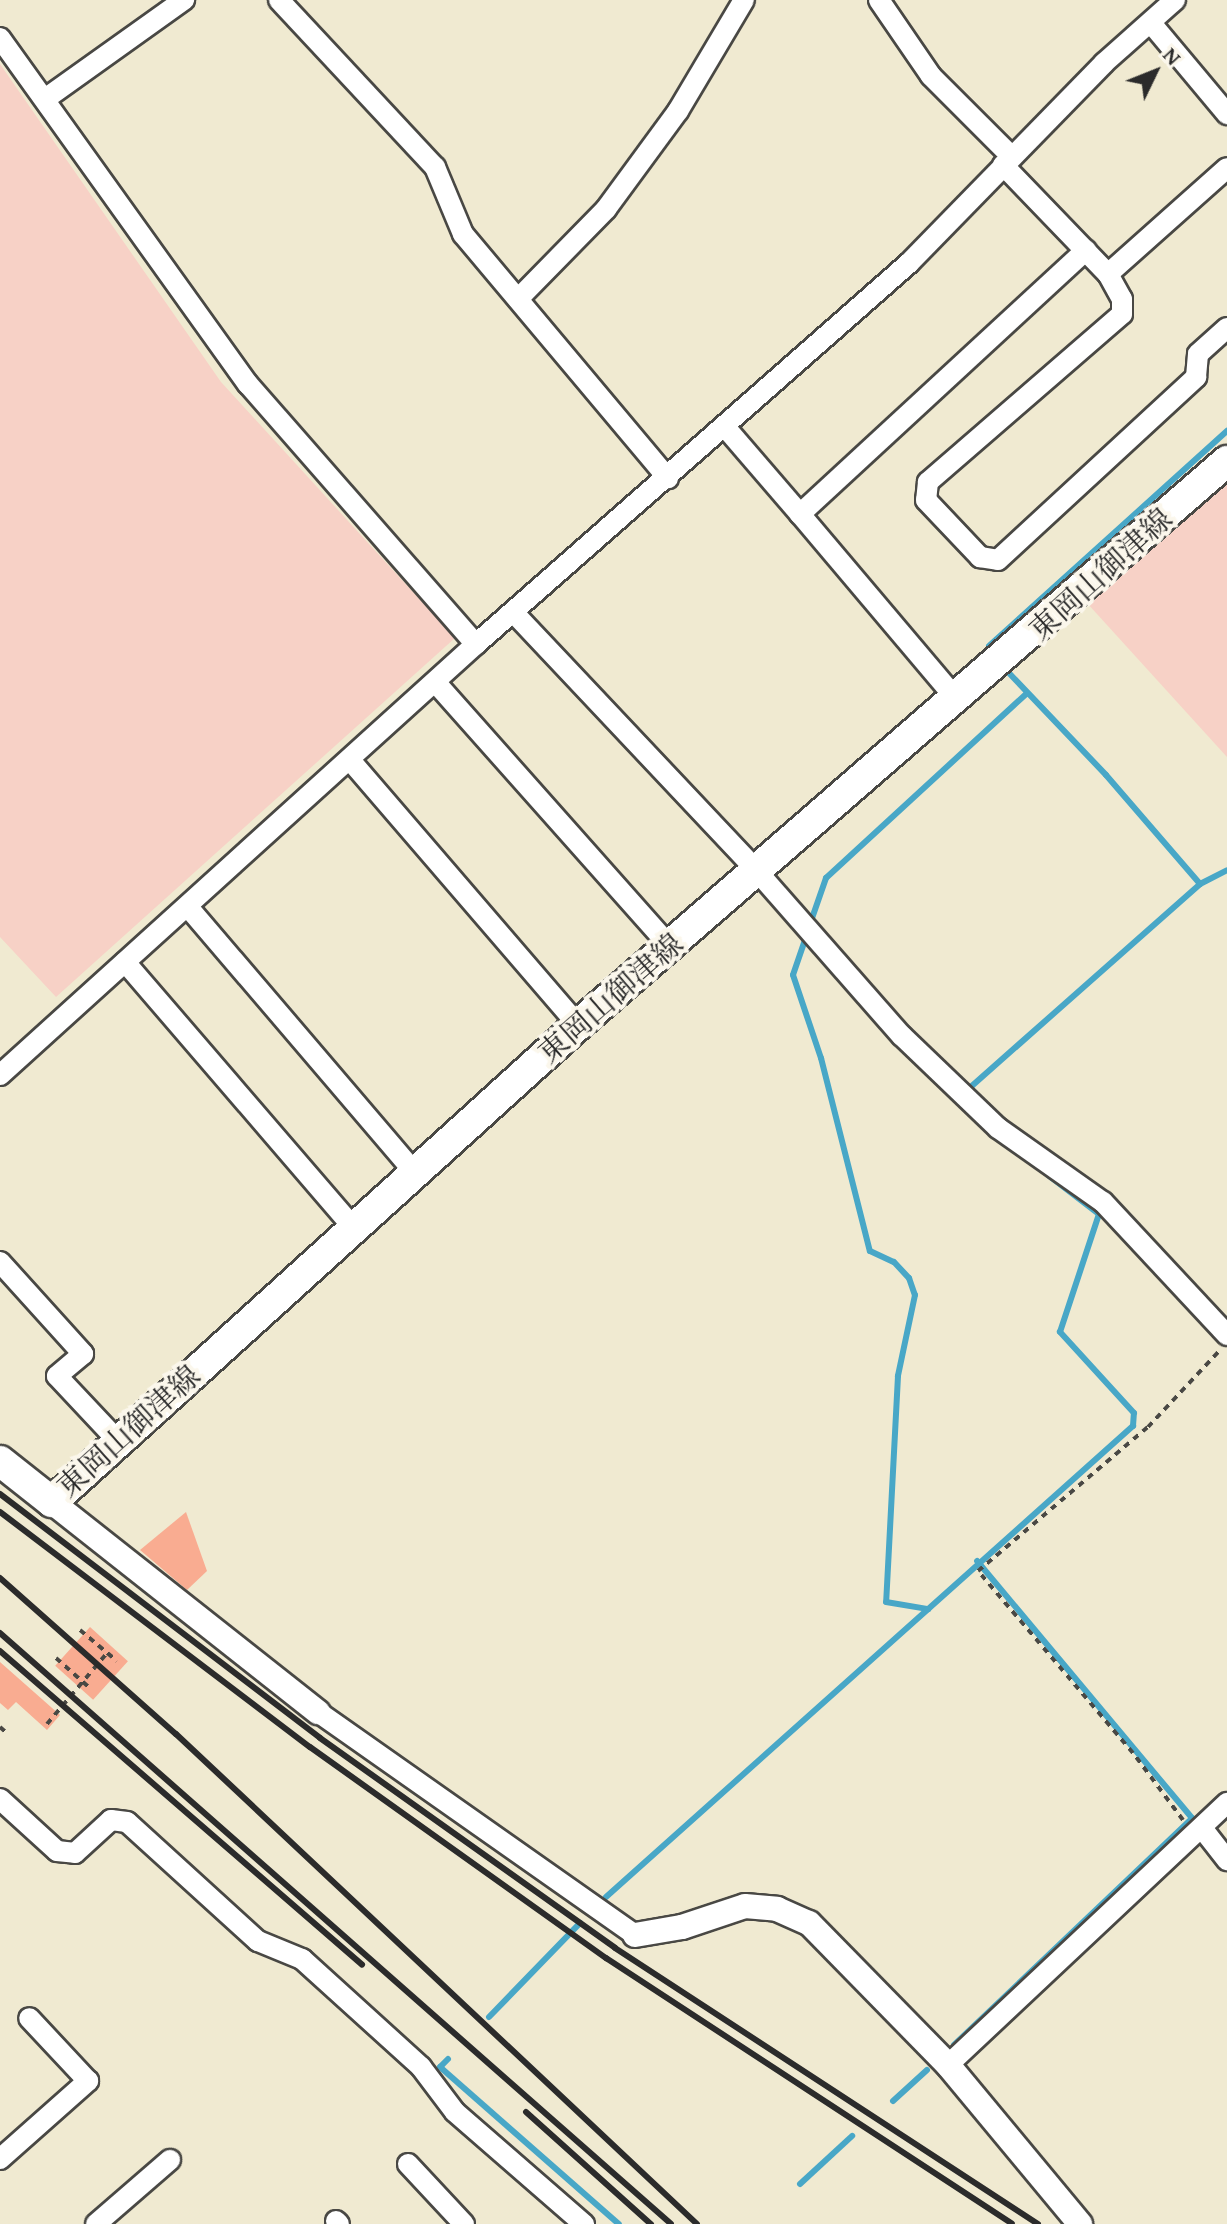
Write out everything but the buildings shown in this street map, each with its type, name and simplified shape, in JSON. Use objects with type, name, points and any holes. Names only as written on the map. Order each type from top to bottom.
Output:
[{"type":"main road","name":"東岡山御津線","points":[[0,1461],[52,1502],[578,1025],[957,700],[1227,461]]},
{"type":"street","points":[[45,99],[184,0]]},
{"type":"street","points":[[279,0],[435,167],[463,234],[594,396],[668,478]]},
{"type":"street","points":[[518,299],[606,209],[678,111],[744,0]]},
{"type":"street","points":[[879,0],[931,76],[1108,274],[1122,299],[1122,314],[928,482],[926,500],[980,557],[998,560],[1150,420],[1196,377],[1198,354],[1227,328]]},
{"type":"street","points":[[3,1067],[188,907],[476,644],[726,428],[909,263],[1007,160],[1175,0]]},
{"type":"street","points":[[1151,23],[1227,114]]},
{"type":"street","points":[[0,38],[248,384],[476,644]]},
{"type":"street","points":[[1108,274],[1227,168]]},
{"type":"street","points":[[800,514],[1086,250]]},
{"type":"street","points":[[726,428],[957,700]]},
{"type":"street","points":[[514,613],[756,870],[845,974],[964,1098],[1103,1202],[1227,1335]]},
{"type":"street","points":[[436,683],[669,945]]},
{"type":"street","points":[[350,760],[578,1025]]},
{"type":"street","points":[[188,907],[415,1173]]},
{"type":"street","points":[[125,962],[354,1228]]},
{"type":"street","points":[[0,1262],[83,1354],[57,1376],[117,1440]]},
{"type":"street","points":[[52,1502],[318,1712],[635,1935],[682,1927],[730,1907],[761,1906],[796,1916],[828,1939],[948,2065],[1080,2224]]},
{"type":"street","points":[[0,1799],[57,1851],[75,1853],[111,1820],[127,1822],[258,1941],[302,1959],[337,1989],[421,2067],[455,2112],[584,2224]]},
{"type":"street","points":[[948,2065],[1227,1803]]},
{"type":"street","points":[[1199,1832],[1227,1860]]},
{"type":"street","points":[[4,2148],[88,2081],[29,2018]]},
{"type":"street","points":[[96,2224],[170,2160]]},
{"type":"street","points":[[408,2164],[464,2224]]},
{"type":"path","points":[[1199,1832],[978,1571],[1148,1427],[1227,1342]]},
{"type":"path","points":[[80,1630],[117,1661]]},
{"type":"path","points":[[47,1724],[107,1653]]},
{"type":"path","points":[[56,1658],[91,1689]]},
{"type":"path","points":[[0,1727],[7,1733]]},
{"type":"shaded area","points":[[0,64],[221,382],[455,638],[56,997],[0,937]]},
{"type":"shaded area","points":[[1227,475],[1227,757],[1087,603]]},
{"type":"waterway","points":[[989,646],[1227,431]]},
{"type":"waterway","points":[[1008,672],[1106,775],[1200,884]]},
{"type":"waterway","points":[[810,924],[826,878],[1027,693]]},
{"type":"waterway","points":[[965,1092],[1200,884],[1227,870]]},
{"type":"waterway","points":[[806,937],[793,975],[821,1058],[870,1251],[894,1262],[909,1278],[915,1295],[898,1376],[886,1602],[928,1609]]},
{"type":"waterway","points":[[960,1102],[979,1123]]},
{"type":"waterway","points":[[606,1897],[1133,1426],[1134,1413],[1060,1332],[1099,1214],[1048,1175]]},
{"type":"waterway","points":[[954,2045],[1192,1818],[977,1561]]},
{"type":"waterway","points":[[489,2017],[580,1923]]},
{"type":"waterway","points":[[448,2059],[440,2067],[619,2224]]},
{"type":"waterway","points":[[893,2101],[927,2070]]},
{"type":"waterway","points":[[800,2184],[852,2136]]},
{"type":"railway","points":[[0,1494],[320,1738],[615,1948],[1038,2224]]},
{"type":"railway","points":[[0,1512],[310,1747],[606,1958],[1012,2224]]},
{"type":"railway","points":[[0,1578],[176,1734],[697,2224]]},
{"type":"railway","points":[[0,1633],[671,2224]]},
{"type":"railway","points":[[0,1651],[362,1965]]},
{"type":"railway","points":[[526,2112],[651,2224]]}]
